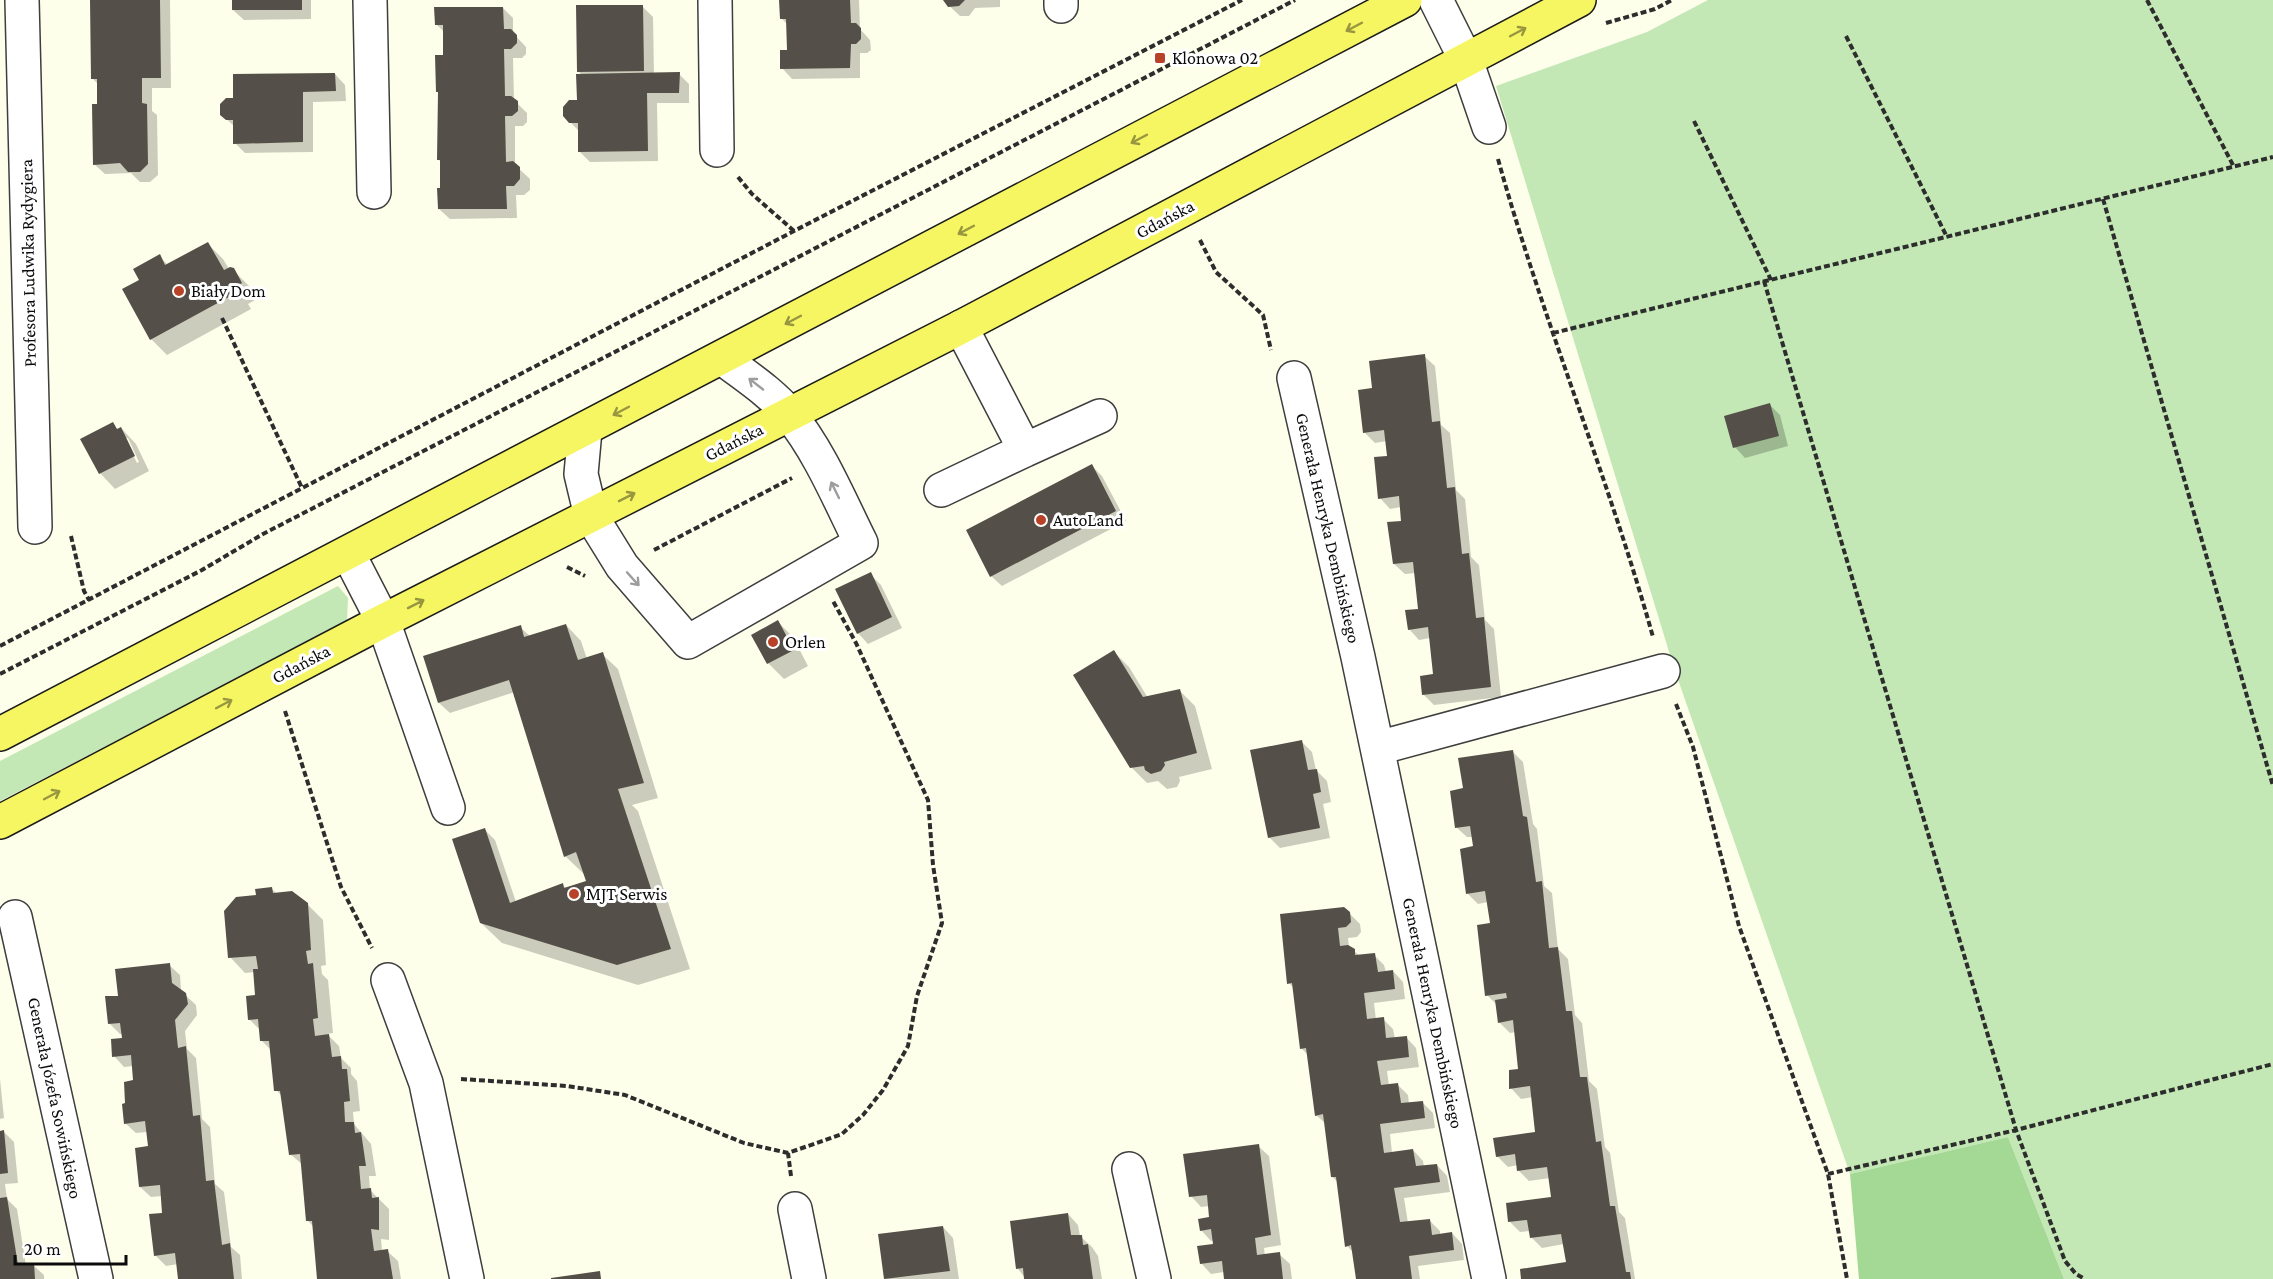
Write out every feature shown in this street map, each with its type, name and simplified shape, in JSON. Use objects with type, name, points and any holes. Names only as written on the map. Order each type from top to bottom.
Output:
[{"type":"main road","points":[[0,734],[1405,0]]},
{"type":"main road","name":"Gdańska","points":[[0,822],[383,621],[961,327],[1579,0]]},
{"type":"street","name":"Profesora Ludwika Rydygiera","points":[[22,0],[35,527]]},
{"type":"street","points":[[370,0],[374,192]]},
{"type":"street","points":[[715,0],[717,150]]},
{"type":"street","points":[[1436,0],[1466,60],[1489,127]]},
{"type":"street","points":[[961,327],[1025,450]]},
{"type":"street","points":[[585,430],[581,474],[591,516],[622,566],[688,642],[861,543],[827,473],[789,414],[763,389],[722,358]]},
{"type":"street","name":"Generała Henryka Dembińskiego","points":[[1294,378],[1378,748],[1489,1279]]},
{"type":"street","points":[[941,490],[1100,416]]},
{"type":"street","points":[[348,553],[383,621],[448,808]]},
{"type":"street","points":[[1378,748],[1663,671]]},
{"type":"street","name":"Generała Józefa Sowińskiego","points":[[15,917],[96,1279]]},
{"type":"street","points":[[388,980],[426,1083],[467,1279]]},
{"type":"street","points":[[1130,1169],[1154,1279]]},
{"type":"street","points":[[795,1209],[809,1279]]},
{"type":"path","points":[[0,646],[1242,0]]},
{"type":"path","points":[[0,674],[202,570],[263,534],[1295,0]]},
{"type":"path","points":[[1604,24],[1655,9],[1672,0]]},
{"type":"path","points":[[2147,0],[2234,166]]},
{"type":"path","points":[[1846,36],[1947,237]]},
{"type":"path","points":[[1694,121],[1771,280]]},
{"type":"path","points":[[1553,333],[2273,157]]},
{"type":"path","points":[[752,194],[794,231]]},
{"type":"path","points":[[2103,199],[2273,786]]},
{"type":"path","points":[[1196,231],[1216,272],[1263,315],[1277,380],[1294,378]]},
{"type":"path","points":[[1764,281],[2016,1130],[2065,1261],[2076,1274],[2085,1279]]},
{"type":"path","points":[[222,318],[302,488]]},
{"type":"path","points":[[426,1083],[454,1079],[513,1082],[567,1086],[625,1095],[744,1143],[788,1153],[842,1134],[863,1115],[883,1090],[908,1046],[917,996],[942,923],[933,865],[928,800],[856,643],[816,568]]},
{"type":"path","points":[[283,704],[341,887],[388,980]]},
{"type":"path","points":[[1828,1174],[2016,1130],[2273,1064]]},
{"type":"path","points":[[788,1153],[795,1209]]},
{"type":"green space","points":[[1708,0],[2273,0],[2273,1279],[2064,1279],[2008,1137],[1850,1174],[1674,668],[1496,86],[1647,32]]},
{"type":"green space","points":[[338,586],[348,598],[347,621],[0,801],[0,761]]},
{"type":"green space","points":[[2008,1137],[2064,1279],[1859,1279],[1850,1174]]},
{"type":"building","points":[[90,0],[160,0],[161,78],[142,78],[142,103],[147,104],[148,164],[140,172],[128,172],[120,163],[93,165],[92,104],[97,104],[97,79],[91,79]]},
{"type":"building","points":[[232,0],[302,0],[302,10],[232,10]]},
{"type":"building","points":[[779,0],[850,0],[851,23],[856,23],[861,28],[861,39],[856,44],[851,44],[850,68],[780,69],[780,50],[787,50],[786,19],[780,19]]},
{"type":"building","points":[[943,0],[965,0],[959,6],[948,7]]},
{"type":"building","points":[[576,5],[643,5],[644,71],[577,72]]},
{"type":"building","points":[[434,7],[503,7],[504,29],[511,29],[517,35],[517,43],[511,49],[504,49],[505,96],[511,96],[518,101],[518,111],[512,116],[505,116],[506,162],[513,161],[520,167],[520,179],[514,186],[506,186],[507,209],[438,209],[437,188],[440,188],[440,160],[437,160],[438,92],[436,92],[435,55],[443,55],[443,25],[435,25]]},
{"type":"building","points":[[680,72],[679,93],[647,93],[648,151],[578,152],[578,123],[569,123],[563,116],[563,107],[569,100],[577,100],[576,74]]},
{"type":"building","points":[[335,73],[336,91],[303,92],[303,142],[233,144],[233,120],[226,120],[220,115],[220,104],[226,98],[233,98],[233,74]]},
{"type":"building","name":"Biały Dom","points":[[208,242],[224,270],[234,268],[242,283],[233,288],[236,293],[150,340],[122,289],[139,280],[133,269],[160,254],[165,265]]},
{"type":"building","points":[[1425,354],[1432,422],[1440,421],[1447,488],[1455,487],[1462,554],[1469,553],[1476,618],[1484,617],[1491,687],[1422,695],[1420,676],[1433,674],[1428,627],[1408,630],[1405,610],[1418,609],[1413,562],[1393,564],[1387,522],[1401,521],[1399,496],[1378,499],[1374,457],[1387,456],[1384,430],[1363,433],[1358,390],[1372,388],[1369,361]]},
{"type":"building","points":[[1770,403],[1779,436],[1733,448],[1724,416]]},
{"type":"building","points":[[113,422],[117,429],[121,427],[135,456],[99,474],[80,439]]},
{"type":"building","name":"AutoLand","points":[[1092,464],[1116,511],[990,577],[966,530]]},
{"type":"building","points":[[871,572],[892,617],[857,634],[835,589]]},
{"type":"building","name":"Orlen","points":[[778,620],[794,650],[767,664],[751,635]]},
{"type":"building","points":[[566,624],[578,660],[603,652],[644,783],[618,789],[671,949],[617,965],[480,923],[452,839],[485,828],[510,903],[563,883],[564,888],[586,881],[576,852],[564,857],[509,680],[438,703],[423,656],[521,625],[524,637]]},
{"type":"building","points":[[1114,650],[1143,697],[1180,689],[1197,753],[1164,762],[1165,765],[1161,771],[1151,774],[1145,770],[1144,766],[1130,768],[1073,675]]},
{"type":"building","points":[[1302,740],[1308,770],[1317,769],[1321,792],[1313,794],[1320,828],[1268,838],[1250,750]]},
{"type":"building","points":[[1513,750],[1523,816],[1527,817],[1536,882],[1542,881],[1549,948],[1558,947],[1566,1011],[1572,1011],[1580,1077],[1587,1077],[1596,1142],[1601,1141],[1610,1206],[1615,1206],[1626,1272],[1630,1272],[1631,1279],[1521,1279],[1520,1269],[1566,1262],[1561,1234],[1530,1238],[1527,1220],[1508,1222],[1506,1203],[1551,1197],[1547,1167],[1517,1171],[1515,1154],[1496,1157],[1493,1138],[1535,1132],[1530,1086],[1509,1089],[1509,1070],[1518,1069],[1513,1020],[1498,1023],[1495,1000],[1507,998],[1506,993],[1485,996],[1477,925],[1490,923],[1485,891],[1466,894],[1460,849],[1473,846],[1470,826],[1455,828],[1450,791],[1463,788],[1458,758]]},
{"type":"building","points":[[272,887],[273,893],[292,891],[308,903],[311,950],[306,951],[308,964],[313,963],[318,1018],[313,1019],[315,1036],[329,1034],[332,1057],[341,1056],[342,1069],[347,1069],[350,1101],[344,1102],[345,1122],[354,1122],[355,1133],[361,1132],[366,1166],[359,1166],[361,1189],[371,1188],[372,1198],[379,1197],[379,1230],[371,1229],[374,1251],[388,1249],[393,1279],[317,1279],[312,1221],[306,1221],[300,1154],[289,1155],[280,1091],[274,1091],[269,1041],[260,1041],[258,1019],[248,1020],[246,996],[255,995],[253,969],[258,969],[256,956],[228,958],[224,911],[236,897],[256,895],[255,889]]},
{"type":"building","points":[[1344,907],[1350,912],[1351,922],[1346,927],[1338,928],[1340,946],[1348,945],[1355,949],[1355,955],[1375,953],[1378,972],[1393,970],[1395,989],[1364,993],[1367,1019],[1384,1017],[1386,1038],[1407,1036],[1409,1057],[1377,1061],[1381,1085],[1398,1083],[1401,1103],[1423,1101],[1425,1118],[1380,1124],[1384,1153],[1413,1149],[1416,1166],[1437,1164],[1440,1182],[1394,1188],[1400,1222],[1430,1219],[1432,1235],[1452,1232],[1454,1250],[1409,1256],[1412,1279],[1356,1279],[1351,1245],[1345,1247],[1336,1177],[1331,1177],[1323,1114],[1315,1116],[1306,1048],[1300,1049],[1292,983],[1287,984],[1280,914]]},
{"type":"building","points":[[170,963],[172,983],[186,993],[188,1004],[175,1020],[178,1048],[186,1046],[193,1116],[200,1115],[206,1181],[214,1180],[222,1245],[230,1243],[234,1279],[178,1279],[175,1253],[154,1256],[149,1214],[162,1213],[160,1185],[139,1187],[135,1148],[148,1146],[145,1121],[124,1124],[122,1104],[125,1103],[124,1082],[133,1080],[131,1055],[112,1057],[111,1039],[122,1038],[120,1023],[108,1024],[105,996],[118,996],[115,969]]},
{"type":"building","points":[[4,1130],[8,1173],[0,1174],[0,1131]]},
{"type":"building","points":[[1259,1144],[1271,1235],[1255,1238],[1257,1255],[1280,1252],[1283,1279],[1224,1279],[1222,1261],[1200,1264],[1197,1246],[1213,1244],[1211,1229],[1200,1231],[1198,1219],[1209,1217],[1207,1195],[1189,1197],[1183,1154]]},
{"type":"building","points":[[7,1197],[18,1265],[34,1263],[35,1279],[0,1279],[0,1198]]},
{"type":"building","points":[[1068,1213],[1071,1235],[1082,1235],[1083,1245],[1088,1244],[1093,1279],[1024,1279],[1023,1268],[1016,1269],[1010,1221]]},
{"type":"building","points":[[943,1226],[950,1271],[884,1279],[878,1234]]},
{"type":"building","points":[[600,1271],[601,1279],[551,1279],[551,1278]]},
{"type":"place","name":"Klonowa 02","points":[[1160,58]]},
{"type":"place","name":"Biały Dom","points":[[179,291]]},
{"type":"place","name":"AutoLand","points":[[1041,520]]},
{"type":"place","name":"Orlen","points":[[773,642]]},
{"type":"place","name":"MJT Serwis","points":[[574,894]]}]
